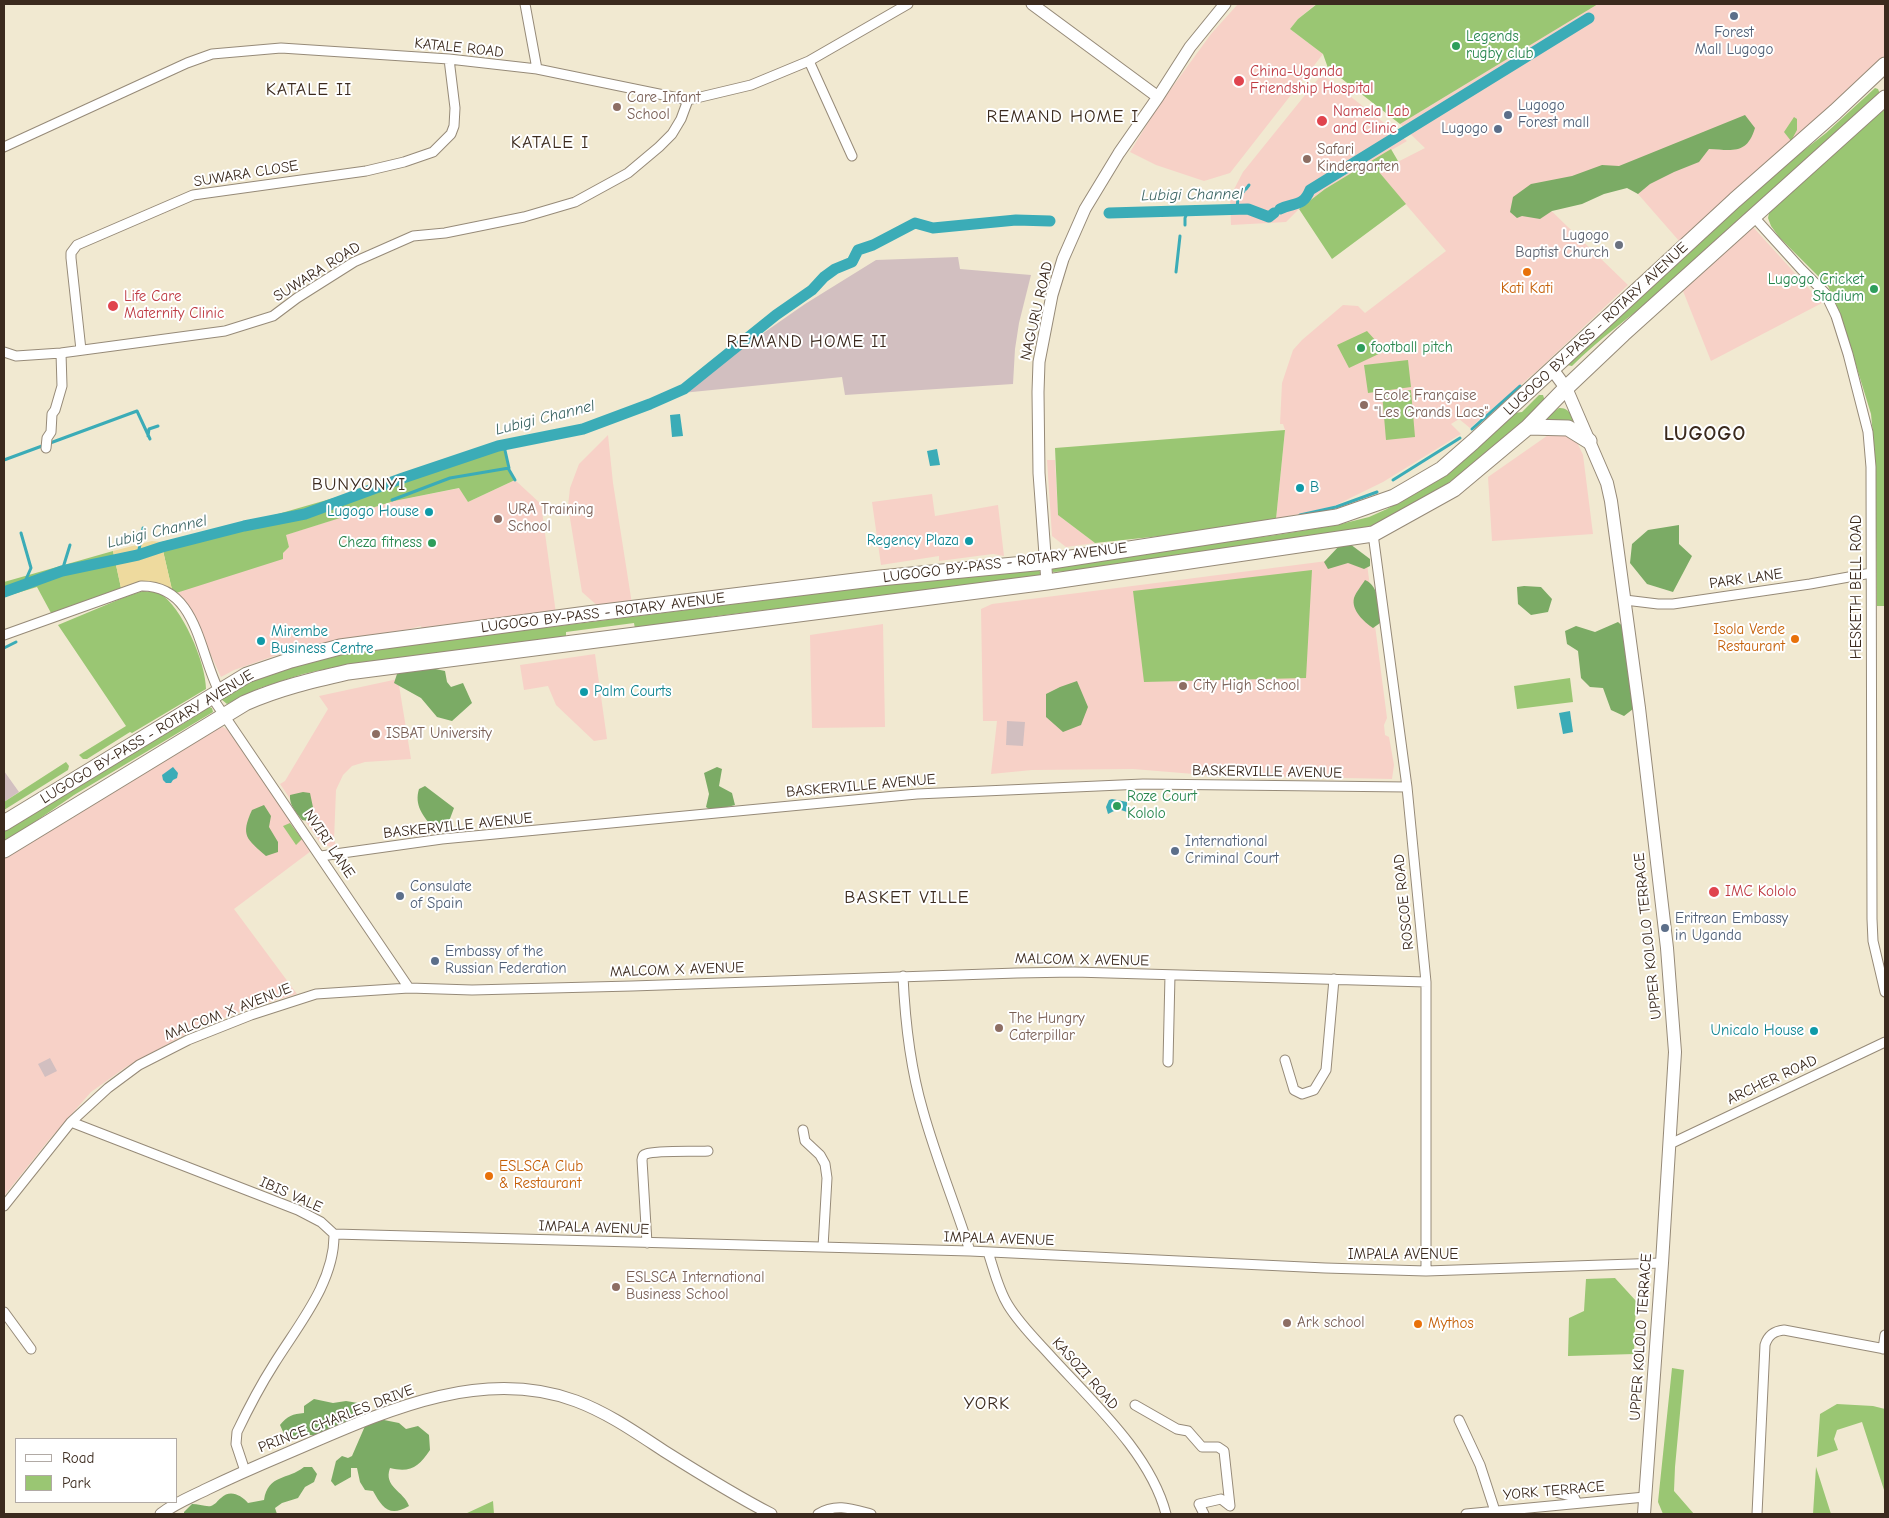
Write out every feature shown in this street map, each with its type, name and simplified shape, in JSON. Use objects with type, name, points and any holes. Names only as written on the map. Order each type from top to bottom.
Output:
[{"type":"main road","name":"LUGOGO BY-PASS - ROTARY AVENUE","points":[[4,823],[247,674],[340,647],[880,578],[1045,562],[1338,517],[1366,509],[1394,497],[1442,469],[1885,65]]},
{"type":"main road","points":[[1868,82],[1876,80],[1885,89]]},
{"type":"main road","name":"LUGOGO BY-PASS - ROTARY AVENUE","points":[[4,850],[246,703],[268,693],[296,684],[348,672],[1047,582],[1373,534],[1454,489],[1528,427],[1623,334],[1885,98]]},
{"type":"main road","points":[[1608,317],[1623,334]]},
{"type":"main road","name":"UPPER KOLOLO TERRACE","points":[[1552,369],[1566,388],[1607,483],[1615,524],[1625,600],[1667,948],[1675,1052],[1644,1514]]},
{"type":"main road","points":[[1528,427],[1568,428],[1589,441]]},
{"type":"street","points":[[525,4],[536,70]]},
{"type":"street","name":"KATALE ROAD","points":[[4,147],[187,63],[212,54],[281,48],[449,59],[536,70],[688,100],[751,85],[809,61],[908,4]]},
{"type":"street","points":[[1032,4],[1158,97]]},
{"type":"street","name":"NAGURU ROAD","points":[[1047,582],[1039,473],[1039,362],[1052,295],[1063,259],[1086,209],[1119,153],[1190,48],[1226,4]]},
{"type":"street","name":"SUWARA CLOSE","points":[[81,350],[71,258],[73,249],[77,245],[193,195],[366,171],[404,162],[433,152],[450,134],[454,126],[455,108],[449,59]]},
{"type":"street","points":[[809,61],[852,156]]},
{"type":"street","name":"SUWARA ROAD","points":[[4,352],[16,356],[60,353],[225,331],[273,316],[297,298],[354,262],[413,236],[445,233],[524,217],[575,202],[628,173],[659,147],[672,134],[681,119],[688,100]]},
{"type":"street","name":"HESKETH BELL ROAD","points":[[1753,216],[1824,293],[1836,316],[1869,435],[1871,467],[1872,926],[1877,963],[1885,992]]},
{"type":"street","points":[[46,448],[47,438],[51,432],[52,414],[62,386],[60,353]]},
{"type":"street","name":"ROSCOE ROAD","points":[[1373,534],[1407,787],[1426,982],[1426,1270]]},
{"type":"street","name":"PARK LANE","points":[[1625,600],[1673,604],[1871,573]]},
{"type":"street","name":"NVIRI LANE","points":[[4,635],[141,586],[151,586],[169,591],[180,601],[201,641],[215,693],[225,715],[409,988]]},
{"type":"street","name":"BASKERVILLE AVENUE","points":[[321,856],[442,840],[917,794],[1143,784],[1407,787]]},
{"type":"street","name":"MALCOM X AVENUE","points":[[4,1206],[71,1122],[108,1088],[139,1065],[188,1040],[259,1012],[316,994],[409,988],[472,990],[612,987],[903,976],[1074,972],[1426,982]]},
{"type":"street","points":[[1168,1062],[1170,975]]},
{"type":"street","points":[[903,976],[904,1008],[911,1060],[922,1110],[970,1251]]},
{"type":"street","points":[[1285,1060],[1294,1090],[1302,1094],[1314,1090],[1326,1070],[1334,979]]},
{"type":"street","name":"ARCHER ROAD","points":[[1670,1144],[1885,1042]]},
{"type":"street","name":"IBIS VALE","points":[[71,1122],[298,1210],[321,1222],[334,1234]]},
{"type":"street","points":[[803,1130],[805,1141],[820,1155],[825,1164],[827,1178],[823,1247]]},
{"type":"street","points":[[647,1243],[643,1156],[659,1152],[708,1151]]},
{"type":"street","points":[[245,1471],[236,1444],[237,1432],[273,1366],[318,1294],[334,1249],[334,1234]]},
{"type":"street","name":"IMPALA AVENUE","points":[[334,1234],[970,1251],[1325,1268],[1426,1270],[1662,1263]]},
{"type":"street","name":"KASOZI ROAD","points":[[988,1252],[1000,1289],[1017,1318],[1122,1435],[1150,1476],[1166,1514]]},
{"type":"street","points":[[4,1312],[31,1349]]},
{"type":"street","points":[[1757,1514],[1765,1345],[1767,1338],[1776,1331],[1784,1330],[1884,1349],[1885,1335]]},
{"type":"street","name":"PRINCE CHARLES DRIVE","points":[[178,1503],[245,1471],[416,1402],[473,1391],[501,1388],[525,1389],[575,1400],[627,1425],[732,1494],[771,1514]]},
{"type":"street","points":[[1135,1405],[1177,1429],[1188,1431],[1202,1447],[1218,1447],[1224,1451],[1230,1506],[1220,1499],[1198,1504],[1204,1514]]},
{"type":"street","points":[[1459,1420],[1480,1465],[1495,1511]]},
{"type":"street","points":[[1559,1493],[1574,1497],[1577,1503]]},
{"type":"street","name":"YORK TERRACE","points":[[1466,1514],[1645,1497]]},
{"type":"street","name":"PRINCE CHARLES DRIVE","points":[[161,1514],[177,1503]]},
{"type":"street","points":[[818,1514],[832,1508],[844,1507],[871,1514]]},
{"type":"shaded area","name":"China-Uganda Friendship Hospital","points":[[1238,4],[1316,4],[1298,19],[1290,29],[1323,54],[1230,173],[1204,181],[1156,165],[1130,152],[1157,108],[1211,34]]},
{"type":"shaded area","points":[[1598,4],[1885,4],[1885,58],[1680,242],[1638,194],[1623,181],[1538,198],[1628,285],[1538,370],[1470,428],[1459,419],[1451,424],[1461,434],[1383,482],[1334,506],[1276,519],[1285,430],[1283,424],[1280,424],[1282,383],[1293,350],[1343,305],[1358,306],[1365,313],[1446,251],[1378,172],[1425,148],[1400,124]]},
{"type":"shaded area","points":[[1322,74],[1407,141],[1325,189],[1299,209],[1286,222],[1231,225],[1230,197],[1243,172]]},
{"type":"shaded area","points":[[1753,227],[1822,303],[1711,361],[1683,291]]},
{"type":"shaded area","points":[[958,257],[960,269],[1031,275],[1019,323],[1013,384],[845,395],[842,377],[682,393],[729,357],[805,304],[876,260]]},
{"type":"shaded area","points":[[1554,431],[1565,433],[1576,440],[1583,455],[1593,534],[1492,541],[1488,477]]},
{"type":"shaded area","points":[[608,435],[613,483],[632,604],[600,608],[582,592],[568,506],[570,488],[579,464]]},
{"type":"shaded area","points":[[1047,460],[1055,460],[1058,515],[1095,543],[1066,547],[1052,536]]},
{"type":"shaded area","points":[[515,480],[541,504],[557,621],[423,635],[421,626],[325,650],[303,646],[234,670],[221,677],[188,605],[173,594],[283,553],[289,547],[285,535],[394,501],[460,488],[468,502]]},
{"type":"shaded area","points":[[932,494],[935,516],[998,505],[1004,556],[993,554],[939,561],[939,556],[881,565],[872,502]]},
{"type":"shaded area","name":"City High School","points":[[1366,556],[1387,718],[1384,725],[1385,735],[1389,737],[1394,765],[1392,779],[1206,775],[1133,769],[1032,770],[991,774],[997,721],[983,721],[981,609],[992,604]]},
{"type":"shaded area","points":[[883,624],[885,727],[812,728],[810,635]]},
{"type":"shaded area","points":[[595,654],[607,739],[594,741],[556,705],[548,686],[524,690],[520,665]]},
{"type":"shaded area","points":[[398,679],[411,759],[365,762],[352,766],[343,775],[336,790],[334,840],[337,847],[321,844],[280,784],[285,781],[328,709],[319,696]]},
{"type":"shaded area","points":[[1007,721],[1025,722],[1023,746],[1006,745]]},
{"type":"shaded area","points":[[216,727],[223,727],[233,733],[311,851],[234,909],[297,994],[253,1007],[195,1029],[126,1067],[91,1092],[48,1141],[4,1196],[4,855]]},
{"type":"shaded area","points":[[4,771],[19,792],[4,802]]},
{"type":"shaded area","points":[[50,1058],[57,1071],[45,1077],[38,1064]]},
{"type":"green space","points":[[1317,4],[1598,4],[1400,124],[1328,68],[1323,54],[1290,29],[1298,19]]},
{"type":"green space","points":[[1875,88],[1878,89],[1880,94],[1710,248],[1661,292],[1604,337],[1572,366],[1567,365],[1762,183],[1826,133]]},
{"type":"green space","points":[[1885,103],[1885,606],[1877,606],[1875,456],[1871,414],[1840,313],[1828,286],[1779,237],[1768,218],[1770,209]]},
{"type":"green space","points":[[1745,115],[1755,128],[1752,137],[1743,147],[1732,150],[1709,149],[1699,162],[1650,184],[1638,194],[1627,188],[1604,194],[1582,204],[1552,211],[1540,219],[1522,216],[1517,218],[1510,212],[1513,197],[1531,184],[1572,176],[1602,165],[1619,166]]},
{"type":"green space","points":[[1794,117],[1797,119],[1797,130],[1791,141],[1784,132]]},
{"type":"green space","points":[[1391,149],[1398,161],[1379,172],[1406,204],[1332,259],[1299,209],[1325,189]]},
{"type":"green space","name":"football pitch","points":[[1367,331],[1385,351],[1349,368],[1337,345]]},
{"type":"green space","points":[[1408,360],[1411,387],[1368,393],[1364,365]]},
{"type":"green space","points":[[1411,390],[1415,437],[1386,440],[1382,393]]},
{"type":"green space","points":[[1539,395],[1543,395],[1545,401],[1489,451],[1449,483],[1406,511],[1382,523],[1355,531],[1101,569],[1053,572],[1053,565],[1276,535],[1337,525],[1369,517],[1426,487],[1450,471],[1515,413],[1522,412]]},
{"type":"green space","points":[[1559,408],[1569,412],[1579,430],[1566,421],[1543,420]]},
{"type":"green space","points":[[1285,430],[1276,519],[1208,531],[1095,543],[1058,515],[1055,448]]},
{"type":"green space","points":[[504,446],[508,468],[515,480],[468,502],[459,488],[394,501],[286,535],[289,547],[283,553],[283,559],[173,594],[161,542],[243,524]]},
{"type":"green space","points":[[1679,525],[1679,544],[1692,556],[1673,592],[1647,584],[1630,563],[1632,544],[1648,530]]},
{"type":"green space","points":[[1350,544],[1370,559],[1370,566],[1364,569],[1348,563],[1328,569],[1324,562],[1340,545]]},
{"type":"green space","points":[[113,551],[121,588],[51,613],[37,587],[4,597],[4,582]]},
{"type":"green space","points":[[1037,566],[1041,574],[1040,577],[717,616],[635,629],[634,623],[566,632],[566,638],[349,664],[303,674],[260,688],[227,704],[221,699],[252,679],[306,663],[359,651]]},
{"type":"green space","points":[[1312,570],[1306,678],[1144,682],[1133,591]]},
{"type":"green space","points":[[1365,580],[1374,587],[1378,598],[1380,623],[1373,628],[1359,615],[1354,607],[1354,598]]},
{"type":"green space","points":[[1517,587],[1541,587],[1552,599],[1548,612],[1531,615],[1518,604]]},
{"type":"green space","points":[[143,591],[159,593],[168,600],[184,622],[202,665],[206,689],[87,759],[83,759],[79,755],[126,726],[58,625]]},
{"type":"green space","points":[[1618,622],[1636,638],[1633,709],[1624,716],[1611,710],[1603,688],[1590,687],[1581,678],[1578,651],[1567,644],[1565,631],[1576,626],[1595,632]]},
{"type":"green space","points":[[421,666],[445,671],[447,682],[451,687],[463,683],[472,703],[452,721],[437,717],[421,698],[394,683],[397,674]]},
{"type":"green space","points":[[1570,678],[1573,702],[1517,709],[1514,686]]},
{"type":"green space","points":[[1077,681],[1088,707],[1081,725],[1063,732],[1046,717],[1046,694]]},
{"type":"green space","points":[[209,707],[212,708],[213,712],[74,795],[4,843],[4,829],[161,731],[181,725]]},
{"type":"green space","points":[[66,762],[69,766],[68,770],[4,810],[4,802]]},
{"type":"green space","points":[[717,767],[722,769],[719,786],[732,793],[735,805],[712,811],[706,807],[709,794],[704,773]]},
{"type":"green space","points":[[425,786],[454,808],[448,824],[433,828],[423,815],[418,795],[419,789]]},
{"type":"green space","points":[[303,792],[310,793],[314,812],[308,821],[302,820],[293,808],[290,799],[290,795]]},
{"type":"green space","points":[[264,805],[271,816],[269,827],[278,842],[278,852],[266,856],[250,841],[246,831],[252,810]]},
{"type":"green space","points":[[290,823],[302,839],[296,845],[283,826]]},
{"type":"green space","points":[[1615,1278],[1636,1301],[1634,1354],[1568,1356],[1569,1318],[1584,1311],[1586,1279]]},
{"type":"green space","points":[[1672,1368],[1684,1370],[1674,1491],[1694,1514],[1663,1514],[1658,1502]]},
{"type":"green space","points":[[314,1399],[333,1403],[346,1401],[364,1404],[369,1412],[361,1428],[320,1435],[292,1437],[284,1434],[280,1425],[285,1419],[304,1413],[304,1406]]},
{"type":"green space","points":[[1837,1404],[1873,1406],[1885,1409],[1885,1493],[1862,1422],[1837,1430],[1834,1439],[1838,1450],[1817,1457],[1820,1414]]},
{"type":"green space","points":[[379,1419],[399,1423],[406,1429],[418,1426],[429,1435],[430,1450],[422,1461],[409,1469],[390,1468],[389,1480],[409,1506],[396,1511],[391,1511],[383,1506],[373,1491],[365,1490],[360,1482],[357,1468],[351,1468],[351,1477],[335,1486],[331,1481],[336,1461],[342,1456],[348,1458],[352,1456],[365,1426]]},
{"type":"green space","points":[[304,1467],[312,1467],[317,1474],[314,1482],[305,1487],[298,1498],[282,1503],[275,1508],[277,1514],[184,1514],[192,1504],[211,1506],[228,1494],[235,1494],[248,1503],[264,1500],[266,1492],[274,1482]]},
{"type":"green space","points":[[1816,1467],[1831,1514],[1813,1514]]},
{"type":"green space","points":[[493,1501],[494,1514],[465,1514]]},
{"type":"sand","points":[[152,541],[161,542],[173,594],[148,582],[136,583],[121,588],[113,551]]},
{"type":"water","points":[[680,414],[683,436],[672,437],[670,415]]},
{"type":"water","points":[[937,449],[940,465],[930,466],[927,451]]},
{"type":"water","points":[[1570,711],[1573,732],[1563,734],[1559,713]]},
{"type":"water","points":[[173,767],[178,773],[177,778],[171,783],[166,783],[162,775]]},
{"type":"water","name":"Roze Court Kololo","points":[[1109,800],[1127,802],[1127,812],[1118,809],[1108,814],[1106,807]]},
{"type":"waterway","name":"Lubigi Channel","points":[[1280,209],[1301,202],[1310,190],[1589,18]]},
{"type":"waterway","points":[[1246,189],[1249,185]]},
{"type":"waterway","points":[[1237,209],[1238,198],[1244,191]]},
{"type":"waterway","name":"Lubigi Channel","points":[[1109,213],[1248,209],[1269,217],[1274,213]]},
{"type":"waterway","points":[[1185,225],[1188,211]]},
{"type":"waterway","name":"Lubigi Channel","points":[[4,592],[62,571],[138,555],[244,526],[305,514],[498,446],[583,429],[650,404],[684,389],[776,315],[812,290],[824,277],[835,269],[852,262],[858,250],[873,245],[915,223],[933,228],[1016,220],[1050,221]]},
{"type":"waterway","points":[[1176,272],[1180,236]]},
{"type":"waterway","points":[[1472,429],[1520,386]]},
{"type":"waterway","points":[[4,460],[137,411],[150,439]]},
{"type":"waterway","points":[[148,436],[149,429],[158,426]]},
{"type":"waterway","points":[[1393,480],[1460,438]]},
{"type":"waterway","points":[[392,500],[450,478],[509,468],[504,446],[498,446]]},
{"type":"waterway","points":[[508,468],[515,480]]},
{"type":"waterway","points":[[1300,515],[1336,507],[1377,492]]},
{"type":"waterway","points":[[138,555],[143,528]]},
{"type":"waterway","points":[[21,533],[31,568],[23,586]]},
{"type":"waterway","points":[[62,571],[70,545]]},
{"type":"waterway","points":[[4,648],[16,642]]},
{"type":"place","name":"Forest Mall Lugogo","points":[[1734,16]]},
{"type":"place","name":"Legends rugby club","points":[[1456,46]]},
{"type":"place","name":"China-Uganda Friendship Hospital","points":[[1239,81]]},
{"type":"place","name":"Care Infant School","points":[[617,107]]},
{"type":"place","name":"Lugogo Forest mall","points":[[1508,115]]},
{"type":"place","name":"Namela Lab and Clinic","points":[[1322,121]]},
{"type":"place","name":"Lugogo","points":[[1498,129]]},
{"type":"place","name":"Safari Kindergarten","points":[[1307,159]]},
{"type":"place","name":"Lugogo Baptist Church","points":[[1619,245]]},
{"type":"place","name":"Kati Kati","points":[[1527,272]]},
{"type":"place","name":"Lugogo Cricket Stadium","points":[[1874,289]]},
{"type":"place","name":"Life Care Maternity Clinic","points":[[113,306]]},
{"type":"place","name":"football pitch","points":[[1361,348]]},
{"type":"place","name":"Ecole Française \"Les Grands Lacs\"","points":[[1364,405]]},
{"type":"place","name":"B","points":[[1300,488]]},
{"type":"place","name":"Lugogo House","points":[[429,512]]},
{"type":"place","name":"URA Training School","points":[[498,519]]},
{"type":"place","name":"Regency Plaza","points":[[969,541]]},
{"type":"place","name":"Cheza fitness","points":[[432,543]]},
{"type":"place","name":"Isola Verde Restaurant","points":[[1795,639]]},
{"type":"place","name":"Mirembe Business Centre","points":[[261,641]]},
{"type":"place","name":"City High School","points":[[1183,686]]},
{"type":"place","name":"Palm Courts","points":[[584,692]]},
{"type":"place","name":"ISBAT University","points":[[376,734]]},
{"type":"place","name":"Roze Court Kololo","points":[[1117,806]]},
{"type":"place","name":"International Criminal Court","points":[[1175,851]]},
{"type":"place","name":"IMC Kololo","points":[[1714,892]]},
{"type":"place","name":"Consulate of Spain","points":[[400,896]]},
{"type":"place","name":"Eritrean Embassy in Uganda","points":[[1665,928]]},
{"type":"place","name":"Embassy of the Russian Federation","points":[[435,961]]},
{"type":"place","name":"The Hungry Caterpillar","points":[[999,1028]]},
{"type":"place","name":"Unicalo House","points":[[1814,1031]]},
{"type":"place","name":"ESLSCA Club & Restaurant","points":[[489,1176]]},
{"type":"place","name":"ESLSCA International Business School","points":[[616,1287]]},
{"type":"place","name":"Ark school","points":[[1287,1323]]},
{"type":"place","name":"Mythos","points":[[1418,1324]]},
{"type":"district","name":"KATALE II","points":[[309,90]]},
{"type":"district","name":"REMAND HOME I","points":[[1063,117]]},
{"type":"district","name":"KATALE I","points":[[550,143]]},
{"type":"district","name":"REMAND HOME II","points":[[807,342]]},
{"type":"district","name":"LUGOGO","points":[[1705,434]]},
{"type":"district","name":"BUNYONYI","points":[[359,485]]},
{"type":"district","name":"BASKET VILLE","points":[[907,898]]},
{"type":"district","name":"YORK","points":[[987,1404]]}]
